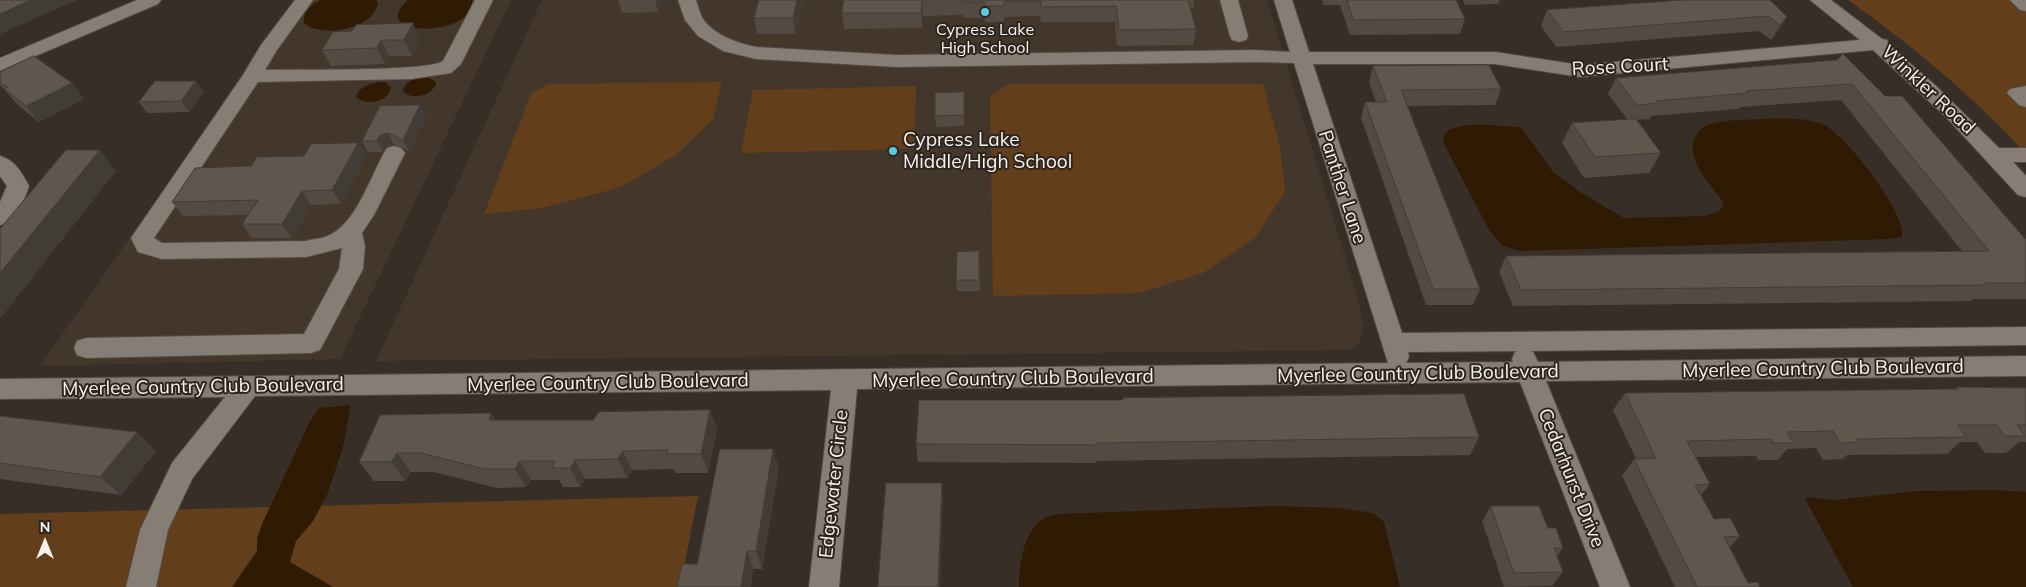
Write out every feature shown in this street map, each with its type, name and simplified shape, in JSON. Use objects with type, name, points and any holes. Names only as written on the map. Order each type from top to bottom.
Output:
[{"type":"street","points":[[0,65],[152,0]]},
{"type":"street","points":[[304,0],[268,49],[252,76],[142,238],[146,246],[162,251],[306,249],[333,243],[350,232],[363,215],[394,153]]},
{"type":"street","points":[[252,76],[411,73],[444,69],[451,64],[484,0]]},
{"type":"street","name":"Rose Court","points":[[687,0],[694,20],[705,32],[730,47],[756,52],[896,62],[1256,56],[1301,58],[1494,58],[1580,71],[1880,44]]},
{"type":"street","points":[[1229,0],[1239,36]]},
{"type":"street","name":"Panther Lane","points":[[1283,0],[1393,342],[1401,373]]},
{"type":"street","name":"Winkler Road","points":[[1819,0],[1880,44],[1938,96],[2023,184]]},
{"type":"street","points":[[2019,0],[2026,6]]},
{"type":"street","points":[[2026,92],[2017,93],[2026,101]]},
{"type":"street","points":[[1995,155],[2026,155]]},
{"type":"street","points":[[0,164],[12,175],[18,186],[13,201],[0,217]]},
{"type":"street","points":[[86,348],[311,343],[351,269],[354,246],[350,232]]},
{"type":"street","name":"Myerlee Country Club Boulevard","points":[[1393,342],[2026,336]]},
{"type":"street","name":"Cedarhurst Drive","points":[[1516,341],[1615,587]]},
{"type":"street","name":"Myerlee Country Club Boulevard","points":[[0,389],[845,381],[2026,366]]},
{"type":"street","name":"Edgewater Circle","points":[[824,587],[845,381]]},
{"type":"street","points":[[141,587],[154,530],[182,471],[248,387]]},
{"type":"shaded area","points":[[297,0],[511,0],[340,359],[40,366]]},
{"type":"shaded area","points":[[321,0],[376,0],[378,2],[375,11],[368,19],[347,29],[335,31],[312,28],[304,23],[308,9]]},
{"type":"shaded area","points":[[408,0],[472,0],[469,12],[458,21],[442,27],[425,28],[410,27],[400,21],[398,12]]},
{"type":"shaded area","name":"Cypress Lake Middle/High School","points":[[542,0],[1267,0],[1359,303],[1363,328],[1360,341],[1350,350],[376,361]]},
{"type":"shaded area","points":[[1848,0],[2026,0],[2026,154],[1985,112],[1941,72]]},
{"type":"shaded area","points":[[428,77],[435,81],[436,84],[426,94],[412,96],[403,92],[409,82]]},
{"type":"shaded area","points":[[385,82],[391,87],[387,96],[382,99],[366,102],[356,97],[364,87]]},
{"type":"shaded area","points":[[722,82],[713,119],[676,155],[621,187],[543,208],[484,214],[531,94],[548,84]]},
{"type":"shaded area","points":[[1009,84],[1263,84],[1280,147],[1285,192],[1255,238],[1203,273],[1139,293],[993,296],[990,96]]},
{"type":"shaded area","points":[[916,86],[914,149],[741,153],[753,90]]},
{"type":"shaded area","points":[[1779,119],[1812,121],[1832,130],[1859,157],[1873,175],[1895,211],[1901,226],[1902,237],[1889,239],[1520,251],[1503,246],[1489,230],[1443,142],[1447,131],[1467,125],[1521,127],[1553,172],[1580,192],[1624,218],[1705,216],[1718,212],[1723,207],[1722,200],[1698,167],[1694,157],[1694,139],[1700,130],[1707,125],[1734,120]]},
{"type":"shaded area","points":[[351,405],[343,447],[327,495],[313,521],[296,541],[290,562],[333,587],[232,587],[257,551],[257,538],[263,522],[310,421],[319,408]]},
{"type":"shaded area","points":[[1994,490],[2026,492],[2026,587],[1853,587],[1805,499],[1835,500],[1918,491]]},
{"type":"shaded area","points":[[698,496],[680,587],[0,587],[0,514]]},
{"type":"shaded area","points":[[1275,506],[1339,508],[1373,513],[1384,522],[1400,587],[1019,587],[1021,560],[1027,541],[1036,525],[1048,516],[1058,514]]},
{"type":"building","points":[[0,0],[31,0],[0,14]]},
{"type":"building","points":[[759,0],[797,0],[793,18],[754,18]]},
{"type":"building","points":[[844,0],[922,0],[921,13],[842,13]]},
{"type":"building","points":[[963,0],[1188,0],[1196,29],[1119,30],[1116,6],[1041,7],[1041,1],[1004,1],[1004,6],[984,6],[985,2],[962,2]]},
{"type":"building","points":[[1347,0],[1456,0],[1465,19],[1354,20]]},
{"type":"building","points":[[1683,0],[1770,0],[1787,17],[1780,25],[1768,16],[1563,32],[1547,10]]},
{"type":"building","points":[[413,23],[404,40],[381,40],[377,48],[322,50],[333,32],[352,31],[356,25]]},
{"type":"building","points":[[1843,54],[1885,96],[1902,96],[2026,240],[2026,283],[1521,290],[1506,256],[1989,251],[1852,84],[1746,91],[1748,93],[1656,101],[1658,103],[1637,105],[1616,78],[1837,60]]},
{"type":"building","points":[[34,56],[72,83],[26,106],[4,89],[8,87],[0,82],[0,72]]},
{"type":"building","points":[[1489,65],[1501,89],[1401,90],[1480,289],[1433,289],[1365,102],[1387,102],[1373,66]]},
{"type":"building","points":[[155,81],[196,81],[181,101],[139,102]]},
{"type":"building","points":[[964,92],[964,115],[935,116],[935,93]]},
{"type":"building","points":[[420,105],[403,140],[388,133],[380,135],[377,141],[362,141],[380,106]]},
{"type":"building","points":[[1636,119],[1661,153],[1595,157],[1572,123]]},
{"type":"building","points":[[358,143],[332,190],[302,191],[282,224],[242,224],[258,200],[172,202],[195,168],[251,166],[257,157],[304,156],[311,144]]},
{"type":"building","points":[[66,150],[100,150],[0,273],[0,229]]},
{"type":"building","points":[[979,251],[979,280],[956,280],[957,252]]},
{"type":"building","points":[[1957,387],[2026,388],[2026,425],[2017,425],[2025,436],[2004,436],[1997,425],[1958,425],[1966,437],[1857,439],[1860,442],[1840,443],[1833,431],[1787,432],[1793,443],[1773,443],[1771,439],[1687,441],[1710,484],[1695,485],[1714,519],[1730,518],[1740,536],[1724,537],[1748,583],[1758,582],[1760,587],[1697,587],[1634,459],[1656,458],[1625,393],[1958,389]]},
{"type":"building","points":[[1464,394],[1479,437],[1097,443],[1097,445],[916,444],[919,400],[1123,400],[1123,398]]},
{"type":"building","points":[[710,410],[701,454],[667,454],[668,450],[623,451],[618,459],[575,460],[570,468],[552,468],[555,461],[520,461],[515,469],[485,469],[421,453],[397,453],[391,462],[359,462],[380,415],[491,413],[489,420],[593,420],[599,412]]},
{"type":"building","points":[[0,416],[137,432],[100,477],[0,463]]},
{"type":"building","points":[[720,449],[773,449],[756,551],[747,551],[741,587],[677,587],[682,564],[697,564]]},
{"type":"building","points":[[886,483],[942,483],[938,587],[878,587]]},
{"type":"building","points":[[1491,506],[1539,506],[1548,528],[1556,528],[1563,548],[1554,548],[1563,572],[1514,573]]},
{"type":"place","name":"Cypress Lake High School","points":[[985,12]]},
{"type":"place","name":"Cypress Lake Middle/High School","points":[[893,151]]}]
